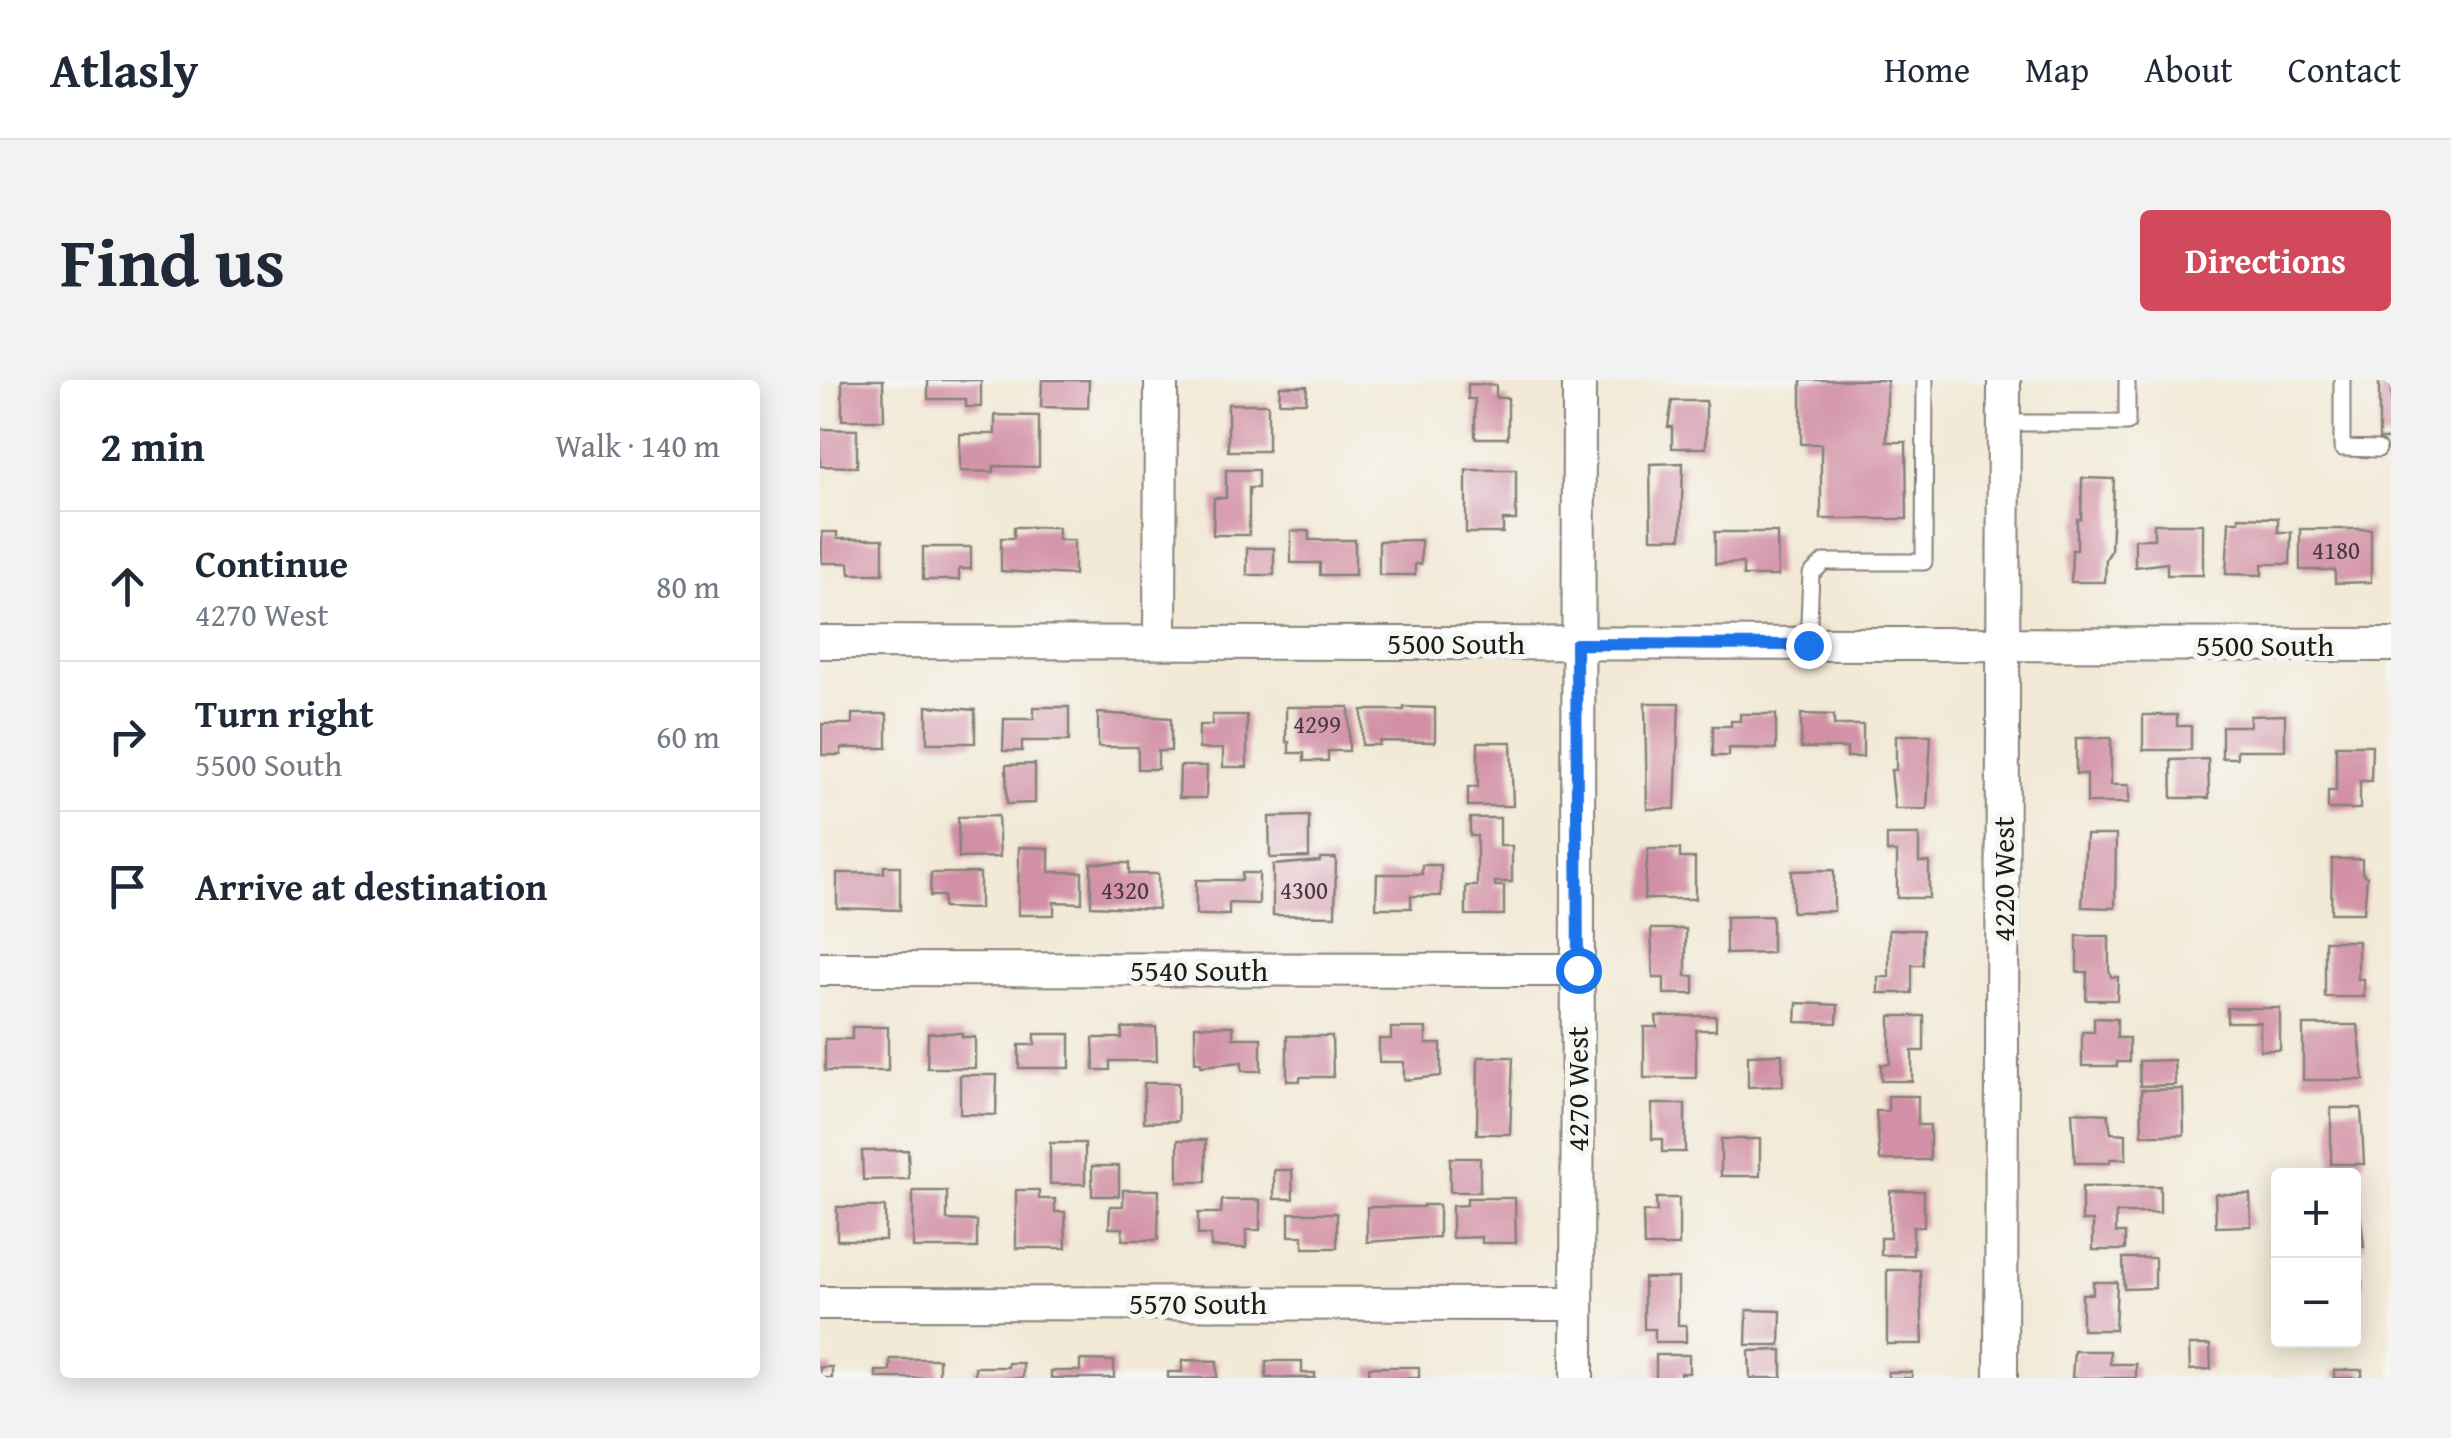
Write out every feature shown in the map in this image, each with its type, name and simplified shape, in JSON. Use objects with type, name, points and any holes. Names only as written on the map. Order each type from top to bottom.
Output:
[{"type":"street","points":[[1160,642],[1162,380]]},
{"type":"street","name":"4270 West","points":[[1577,1378],[1579,380]]},
{"type":"street","name":"4220 West","points":[[2001,1378],[2004,380]]},
{"type":"street","name":"5500 South","points":[[820,642],[2391,645]]},
{"type":"street","name":"5540 South","points":[[820,970],[1578,970]]},
{"type":"street","name":"5570 South","points":[[820,1303],[1576,1304]]},
{"type":"lane","points":[[1808,645],[1810,574],[1824,562],[1924,562],[1925,380]]},
{"type":"lane","points":[[2004,423],[2127,423],[2127,380]]},
{"type":"lane","points":[[2342,380],[2342,448],[2378,449]]},
{"type":"building","points":[[842,380],[883,380],[884,420],[842,420]]},
{"type":"building","points":[[928,380],[981,380],[981,407],[966,407],[966,399],[928,399]]},
{"type":"building","points":[[1042,380],[1089,380],[1088,408],[1041,407]]},
{"type":"building","points":[[1801,380],[1887,380],[1887,442],[1906,442],[1907,519],[1821,519],[1821,444],[1801,444]]},
{"type":"building","points":[[2379,380],[2391,380],[2391,439],[2379,439]]},
{"type":"building","points":[[1468,384],[1496,385],[1496,398],[1508,398],[1508,438],[1475,438],[1475,399],[1468,399]]},
{"type":"building","points":[[1280,386],[1307,386],[1306,402],[1279,402]]},
{"type":"building","points":[[1672,401],[1706,401],[1706,448],[1672,448],[1672,427],[1668,427]]},
{"type":"building","points":[[1228,404],[1268,404],[1268,451],[1228,451]]},
{"type":"building","points":[[995,415],[1039,416],[1039,467],[994,466],[994,472],[960,471],[960,434],[995,434]]},
{"type":"building","points":[[820,429],[857,430],[857,467],[820,466]]},
{"type":"building","points":[[1683,463],[1681,538],[1651,538],[1650,464]]},
{"type":"building","points":[[1226,470],[1258,470],[1258,488],[1249,488],[1249,535],[1213,535],[1214,498],[1226,498]]},
{"type":"building","points":[[1466,470],[1516,470],[1516,520],[1503,520],[1503,533],[1466,533]]},
{"type":"building","points":[[2082,478],[2114,479],[2111,551],[2106,559],[2105,582],[2071,582],[2072,550],[2077,550],[2077,519],[2081,519]]},
{"type":"building","points":[[2239,517],[2278,518],[2278,532],[2291,532],[2290,564],[2262,564],[2262,575],[2226,574],[2229,521],[2239,521]]},
{"type":"building","points":[[2154,524],[2203,524],[2203,575],[2167,575],[2167,563],[2135,567],[2135,539],[2154,539]]},
{"type":"building","points":[[1014,527],[1058,527],[1058,540],[1074,540],[1074,575],[1001,571],[1001,538],[1014,538]]},
{"type":"building","points":[[2300,529],[2371,529],[2371,582],[2335,583],[2335,570],[2300,570]]},
{"type":"building","points":[[1291,531],[1309,531],[1309,540],[1355,540],[1355,575],[1320,575],[1320,563],[1291,563]]},
{"type":"building","points":[[822,532],[837,532],[837,539],[883,539],[883,574],[850,574],[849,563],[822,563]]},
{"type":"building","points":[[1715,532],[1777,532],[1778,576],[1743,576],[1743,563],[1715,564]]},
{"type":"building","points":[[1421,540],[1421,564],[1415,564],[1415,575],[1379,575],[1379,541]]},
{"type":"building","points":[[923,547],[971,547],[971,569],[959,569],[959,580],[923,580]]},
{"type":"building","points":[[1247,548],[1274,548],[1274,575],[1247,575]]},
{"type":"building","points":[[1645,703],[1679,703],[1675,809],[1647,809]]},
{"type":"building","points":[[927,706],[975,710],[975,743],[927,743]]},
{"type":"building","points":[[1034,707],[1069,707],[1069,741],[1022,741],[1022,751],[1003,751],[1004,719],[1034,719]]},
{"type":"building","points":[[1286,707],[1349,707],[1349,751],[1328,751],[1328,761],[1304,761],[1304,753],[1289,753]]},
{"type":"building","points":[[1435,708],[1435,742],[1379,741],[1379,745],[1362,745],[1362,710]]},
{"type":"building","points":[[1098,713],[1171,718],[1171,751],[1158,751],[1158,769],[1138,769],[1138,747],[1098,747]]},
{"type":"building","points":[[852,714],[887,714],[887,748],[841,748],[841,755],[822,755],[822,724],[852,724]]},
{"type":"building","points":[[1740,714],[1776,714],[1776,749],[1729,748],[1729,756],[1713,756],[1713,726],[1731,726],[1731,721],[1740,721]]},
{"type":"building","points":[[1801,714],[1834,715],[1834,725],[1863,725],[1863,757],[1847,757],[1847,748],[1801,748]]},
{"type":"building","points":[[1212,715],[1247,715],[1247,767],[1223,767],[1223,749],[1199,749],[1199,725],[1212,725]]},
{"type":"building","points":[[2143,715],[2177,715],[2177,726],[2191,726],[2191,750],[2143,750]]},
{"type":"building","points":[[2285,715],[2285,750],[2237,750],[2237,758],[2222,758],[2222,726],[2250,726],[2250,716]]},
{"type":"building","points":[[1896,735],[1931,735],[1927,809],[1895,809],[1891,770],[1896,770]]},
{"type":"building","points":[[2076,738],[2111,738],[2111,785],[2129,785],[2129,803],[2087,803],[2087,774],[2076,774]]},
{"type":"building","points":[[1478,742],[1511,742],[1513,806],[1468,806],[1468,787],[1478,787]]},
{"type":"building","points":[[2336,745],[2372,745],[2371,781],[2360,781],[2360,809],[2328,809],[2328,791],[2336,791]]},
{"type":"building","points":[[2208,759],[2209,798],[2172,798],[2171,760]]},
{"type":"building","points":[[1035,764],[1035,803],[1007,804],[1006,765]]},
{"type":"building","points":[[1180,766],[1207,766],[1206,798],[1179,798]]},
{"type":"building","points":[[998,816],[1000,857],[959,858],[958,817]]},
{"type":"building","points":[[1309,816],[1309,857],[1270,858],[1269,817]]},
{"type":"building","points":[[1470,818],[1500,818],[1500,846],[1512,846],[1512,882],[1495,882],[1495,886],[1504,886],[1504,915],[1466,915],[1466,886],[1477,886],[1477,836],[1470,836]]},
{"type":"building","points":[[1887,835],[1919,835],[1919,862],[1929,862],[1929,898],[1897,898],[1897,852],[1887,852]]},
{"type":"building","points":[[2086,835],[2116,835],[2115,908],[2082,907]]},
{"type":"building","points":[[1019,847],[1049,848],[1049,872],[1082,872],[1082,903],[1054,902],[1054,915],[1018,915]]},
{"type":"building","points":[[1648,849],[1680,849],[1680,858],[1695,858],[1695,899],[1644,899]]},
{"type":"building","points":[[1336,858],[1335,916],[1273,915],[1273,865]]},
{"type":"building","points":[[2332,859],[2362,859],[2362,873],[2367,877],[2364,913],[2331,913]]},
{"type":"building","points":[[1091,863],[1129,863],[1129,874],[1158,874],[1158,909],[1091,906]]},
{"type":"building","points":[[1422,865],[1441,865],[1441,896],[1411,896],[1411,908],[1376,908],[1377,874],[1422,874]]},
{"type":"building","points":[[884,866],[900,866],[900,910],[837,908],[837,873],[884,873]]},
{"type":"building","points":[[1834,870],[1834,911],[1792,912],[1792,871]]},
{"type":"building","points":[[931,873],[980,873],[980,909],[943,908],[943,896],[930,896]]},
{"type":"building","points":[[1242,873],[1259,873],[1259,904],[1229,903],[1229,915],[1196,915],[1196,880],[1242,880]]},
{"type":"building","points":[[1772,916],[1772,953],[1726,954],[1726,917]]},
{"type":"building","points":[[1651,929],[1686,929],[1686,976],[1694,976],[1694,994],[1664,994],[1664,978],[1653,978]]},
{"type":"building","points":[[1889,930],[1923,930],[1923,965],[1912,965],[1912,993],[1878,993],[1878,977],[1889,977]]},
{"type":"building","points":[[2077,936],[2109,936],[2109,970],[2111,977],[2118,977],[2117,1000],[2086,1000],[2087,972],[2077,972]]},
{"type":"building","points":[[2325,941],[2358,941],[2358,979],[2364,979],[2364,997],[2325,997]]},
{"type":"building","points":[[1797,1003],[1838,1005],[1837,1023],[1796,1022]]},
{"type":"building","points":[[2227,1008],[2280,1008],[2280,1050],[2260,1050],[2260,1022],[2227,1022]]},
{"type":"building","points":[[1656,1016],[1716,1016],[1716,1030],[1696,1030],[1696,1078],[1644,1078],[1644,1027],[1657,1027]]},
{"type":"building","points":[[1890,1016],[1924,1016],[1924,1051],[1912,1051],[1912,1081],[1881,1081],[1881,1064],[1890,1064]]},
{"type":"building","points":[[2094,1018],[2117,1019],[2117,1038],[2129,1038],[2129,1062],[2082,1066],[2082,1032],[2094,1032]]},
{"type":"building","points":[[2303,1025],[2358,1025],[2364,1080],[2303,1080]]},
{"type":"building","points":[[1195,1026],[1233,1026],[1233,1038],[1261,1038],[1261,1071],[1242,1071],[1242,1062],[1201,1066],[1201,1062],[1195,1062]]},
{"type":"building","points":[[852,1027],[888,1027],[888,1071],[825,1071],[825,1039],[852,1039]]},
{"type":"building","points":[[1156,1027],[1157,1061],[1110,1061],[1110,1070],[1094,1070],[1093,1038],[1122,1038],[1122,1028]]},
{"type":"building","points":[[1391,1028],[1426,1028],[1426,1044],[1441,1044],[1441,1076],[1404,1080],[1404,1062],[1379,1062],[1379,1039],[1391,1039]]},
{"type":"building","points":[[928,1033],[975,1037],[975,1068],[927,1068]]},
{"type":"building","points":[[1035,1034],[1070,1034],[1070,1068],[1019,1068],[1019,1045],[1035,1045]]},
{"type":"building","points":[[1287,1036],[1332,1036],[1333,1077],[1287,1081]]},
{"type":"building","points":[[1782,1054],[1783,1086],[1748,1087],[1748,1055]]},
{"type":"building","points":[[1478,1057],[1513,1057],[1510,1134],[1477,1134]]},
{"type":"building","points":[[2174,1060],[2175,1085],[2140,1086],[2139,1061]]},
{"type":"building","points":[[960,1075],[997,1075],[996,1115],[960,1114]]},
{"type":"building","points":[[1144,1083],[1178,1083],[1178,1121],[1144,1122]]},
{"type":"building","points":[[2183,1089],[2184,1135],[2142,1135],[2141,1090]]},
{"type":"building","points":[[1888,1096],[1918,1096],[1918,1125],[1930,1125],[1930,1160],[1880,1160],[1876,1111],[1888,1111]]},
{"type":"building","points":[[1652,1104],[1685,1104],[1685,1152],[1662,1152],[1662,1139],[1652,1139]]},
{"type":"building","points":[[2331,1108],[2361,1108],[2364,1164],[2331,1164]]},
{"type":"building","points":[[2072,1112],[2108,1114],[2111,1133],[2126,1134],[2126,1159],[2075,1163]]},
{"type":"building","points":[[1721,1139],[1760,1139],[1760,1176],[1721,1176]]},
{"type":"building","points":[[1178,1140],[1206,1140],[1206,1182],[1178,1182]]},
{"type":"building","points":[[1050,1143],[1085,1143],[1085,1184],[1050,1184]]},
{"type":"building","points":[[908,1150],[909,1179],[863,1180],[862,1151]]},
{"type":"building","points":[[1450,1158],[1480,1158],[1480,1192],[1450,1192]]},
{"type":"building","points":[[1092,1166],[1119,1166],[1119,1196],[1092,1196]]},
{"type":"building","points":[[1274,1170],[1292,1170],[1293,1199],[1274,1199]]},
{"type":"building","points":[[2160,1186],[2160,1213],[2116,1213],[2116,1233],[2125,1233],[2125,1250],[2093,1250],[2093,1221],[2082,1221],[2082,1187]]},
{"type":"building","points":[[1016,1190],[1039,1190],[1039,1199],[1055,1199],[1055,1212],[1065,1212],[1066,1248],[1016,1248]]},
{"type":"building","points":[[1123,1190],[1159,1190],[1158,1240],[1122,1240],[1123,1228],[1109,1228],[1110,1206],[1123,1206]]},
{"type":"building","points":[[913,1191],[947,1191],[947,1220],[977,1221],[977,1248],[913,1248]]},
{"type":"building","points":[[1890,1191],[1924,1191],[1924,1227],[1913,1227],[1913,1255],[1881,1255],[1881,1238],[1890,1238]]},
{"type":"building","points":[[2215,1194],[2250,1194],[2251,1226],[2216,1227]]},
{"type":"building","points":[[1467,1198],[1515,1198],[1516,1243],[1482,1243],[1482,1237],[1452,1238],[1452,1206],[1467,1205]]},
{"type":"building","points":[[1656,1198],[1679,1198],[1679,1246],[1644,1246],[1643,1212],[1657,1212]]},
{"type":"building","points":[[1222,1200],[1260,1200],[1260,1230],[1246,1230],[1246,1248],[1211,1247],[1211,1235],[1198,1235],[1198,1213],[1221,1213]]},
{"type":"building","points":[[1439,1205],[1439,1237],[1367,1242],[1367,1207]]},
{"type":"building","points":[[837,1207],[885,1207],[885,1240],[837,1240]]},
{"type":"building","points":[[1289,1213],[1337,1213],[1337,1248],[1303,1248],[1303,1236],[1289,1236]]},
{"type":"building","points":[[2123,1258],[2155,1258],[2155,1288],[2124,1289]]},
{"type":"building","points":[[1887,1270],[1920,1270],[1923,1344],[1887,1344]]},
{"type":"building","points":[[1644,1278],[1678,1278],[1678,1325],[1686,1325],[1686,1342],[1655,1342],[1655,1329],[1644,1329]]},
{"type":"building","points":[[2093,1282],[2117,1282],[2115,1330],[2082,1330],[2082,1294],[2093,1294]]},
{"type":"building","points":[[1747,1310],[1781,1311],[1780,1345],[1746,1345]]},
{"type":"building","points":[[2189,1345],[2210,1345],[2211,1369],[2190,1370]]},
{"type":"building","points":[[1782,1350],[1782,1378],[1750,1378],[1749,1351]]},
{"type":"building","points":[[2074,1351],[2110,1351],[2110,1364],[2136,1364],[2136,1378],[2072,1378]]},
{"type":"building","points":[[1656,1355],[1689,1355],[1689,1373],[1680,1373],[1680,1378],[1656,1378]]},
{"type":"building","points":[[890,1359],[939,1359],[939,1378],[876,1378],[876,1371],[890,1371]]},
{"type":"building","points":[[1080,1360],[1114,1361],[1114,1378],[1051,1378],[1051,1371],[1080,1371]]},
{"type":"building","points":[[1182,1360],[1217,1361],[1217,1378],[1168,1378],[1168,1372],[1182,1372]]},
{"type":"building","points":[[1266,1361],[1302,1361],[1302,1373],[1315,1373],[1315,1378],[1266,1378]]},
{"type":"building","points":[[1008,1363],[1023,1363],[1023,1378],[975,1378],[975,1367],[1008,1367]]},
{"type":"building","points":[[820,1367],[832,1367],[832,1378],[820,1378]]},
{"type":"building","points":[[1369,1367],[1419,1367],[1419,1378],[1369,1378]]},
{"type":"building","points":[[2334,1370],[2362,1370],[2362,1378],[2334,1378]]},
{"type":"building","points":[[1888,1372],[1912,1372],[1912,1378],[1888,1378]]},
{"type":"route","points":[[1578,970],[1576,644],[1808,645]]}]
